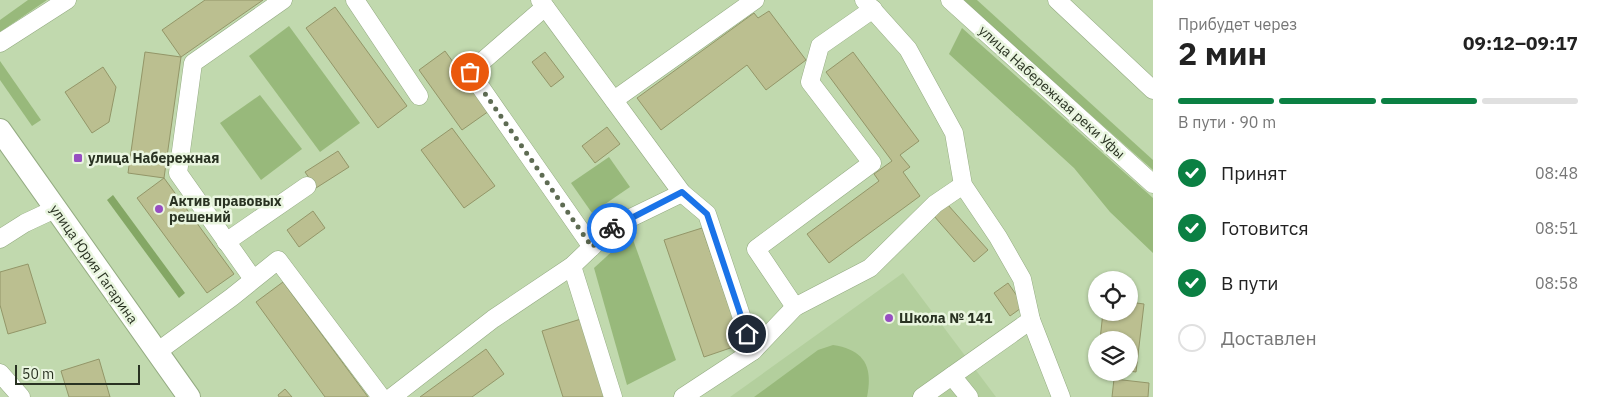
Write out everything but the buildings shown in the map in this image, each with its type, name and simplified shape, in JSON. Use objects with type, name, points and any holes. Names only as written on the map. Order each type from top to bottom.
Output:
[{"type":"main road","name":"улица Юрия Гагарина","points":[[0,130],[189,397]]},
{"type":"street","points":[[0,43],[67,0]]},
{"type":"street","points":[[253,280],[178,173],[193,63],[283,0]]},
{"type":"street","points":[[355,0],[419,96]]},
{"type":"street","points":[[614,100],[755,0]]},
{"type":"street","name":"улица Набережная реки Уфы","points":[[950,0],[1153,184]]},
{"type":"street","points":[[1057,0],[1153,90]]},
{"type":"street","points":[[592,247],[470,72],[542,3],[682,192],[707,214],[753,350]]},
{"type":"street","points":[[795,307],[756,249],[872,163],[810,82],[820,46],[868,5],[908,49],[954,133],[963,185],[998,237],[1022,280],[1031,320],[1061,397]]},
{"type":"street","points":[[683,397],[753,350],[795,307],[870,268],[935,204],[963,185]]},
{"type":"street","points":[[226,242],[306,186]]},
{"type":"street","points":[[392,397],[493,319],[572,266],[614,226],[682,192]]},
{"type":"street","points":[[0,239],[25,223],[55,209]]},
{"type":"street","points":[[156,352],[232,297],[278,260],[381,397]]},
{"type":"street","points":[[572,266],[613,397]]},
{"type":"street","points":[[922,397],[1031,320]]},
{"type":"street","points":[[952,376],[969,397]]},
{"type":"shaded area","points":[[28,0],[47,0],[0,32],[0,20]]},
{"type":"shaded area","points":[[961,0],[977,0],[1153,160],[1153,170]]},
{"type":"shaded area","points":[[289,26],[360,123],[320,152],[249,56]]},
{"type":"shaded area","points":[[962,28],[1153,198],[1153,253],[1110,212],[1074,168],[949,54]]},
{"type":"shaded area","points":[[0,61],[41,120],[32,126],[0,80]]},
{"type":"shaded area","points":[[260,95],[302,149],[261,180],[220,123]]},
{"type":"shaded area","points":[[609,157],[630,187],[592,213],[571,183]]},
{"type":"shaded area","points":[[113,195],[185,293],[179,298],[107,200]]},
{"type":"shaded area","points":[[631,234],[676,360],[627,385],[594,268]]},
{"type":"shaded area","name":"Школа № 141","points":[[903,273],[996,397],[730,397]]},
{"type":"shaded area","points":[[833,345],[853,351],[864,362],[869,377],[867,397],[754,397],[818,350]]},
{"type":"way so far","points":[[470,72],[592,247],[612,228]]},
{"type":"place","name":"улица Набережная","points":[[78,158]]},
{"type":"place","name":"Актив правовых решений","points":[[159,209]]},
{"type":"place","name":"Школа № 141","points":[[889,318]]},
{"type":"route","points":[[612,228],[682,192],[707,214],[747,334]]}]
